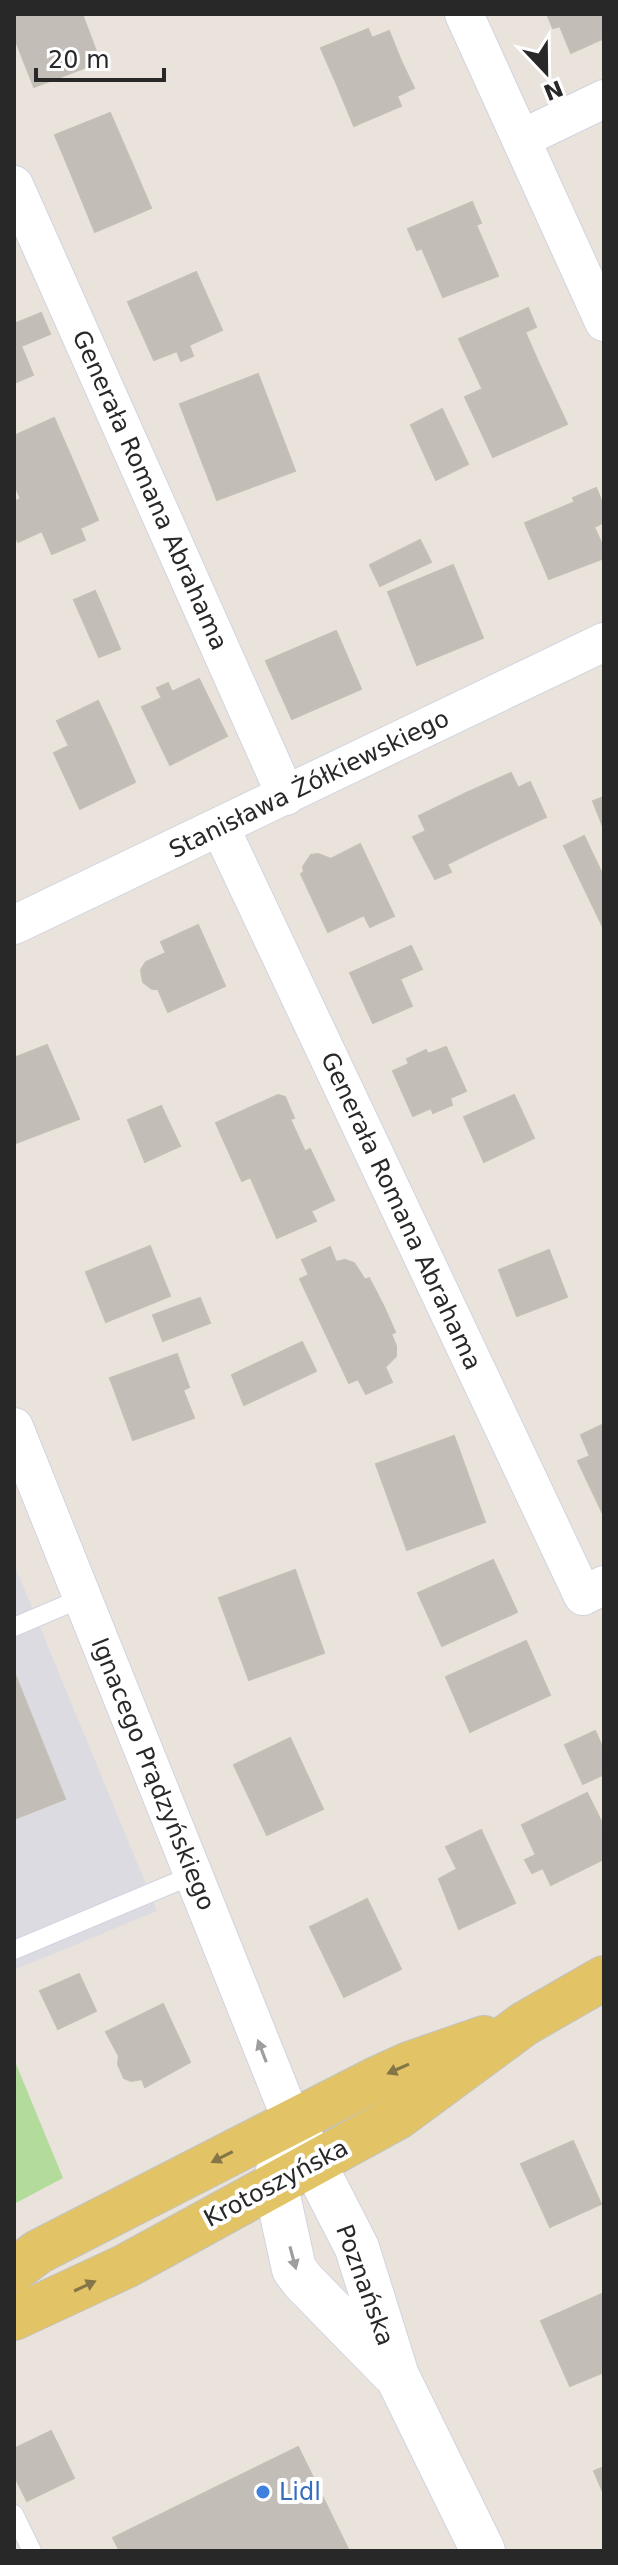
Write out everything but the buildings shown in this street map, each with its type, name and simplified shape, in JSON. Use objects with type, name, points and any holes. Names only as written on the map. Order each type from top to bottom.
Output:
[{"type":"main road","name":"Krotoszyńska","points":[[14,2318],[126,2266],[398,2117],[524,2024],[604,1978]]},
{"type":"main road","name":"Krotoszyńska","points":[[14,2270],[38,2252],[409,2064],[524,2024]]},
{"type":"main road","name":"Poznańska","points":[[292,2121],[357,2248],[397,2376],[483,2551]]},
{"type":"main road","name":"Poznańska","points":[[292,2121],[275,2182],[294,2269],[397,2376]]},
{"type":"street","points":[[464,14],[604,322]]},
{"type":"street","points":[[521,139],[604,99]]},
{"type":"street","name":"Generała Romana Abrahama","points":[[14,185],[286,796]]},
{"type":"street","name":"Stanisława Żółkiewskiego","points":[[14,925],[604,642]]},
{"type":"street","name":"Generała Romana Abrahama","points":[[220,827],[593,1590]]},
{"type":"street","name":"Ignacego Prądzyńskiego","points":[[14,1427],[292,2121]]},
{"type":"lane","points":[[14,1627],[82,1598]]},
{"type":"lane","points":[[14,1950],[193,1875]]},
{"type":"lane","points":[[14,2514],[32,2551]]},
{"type":"shaded area","points":[[14,1564],[157,1911],[14,1970]]},
{"type":"green space","points":[[14,2059],[63,2178],[14,2204]]},
{"type":"place","name":"Lidl","points":[[263,2492]]}]
